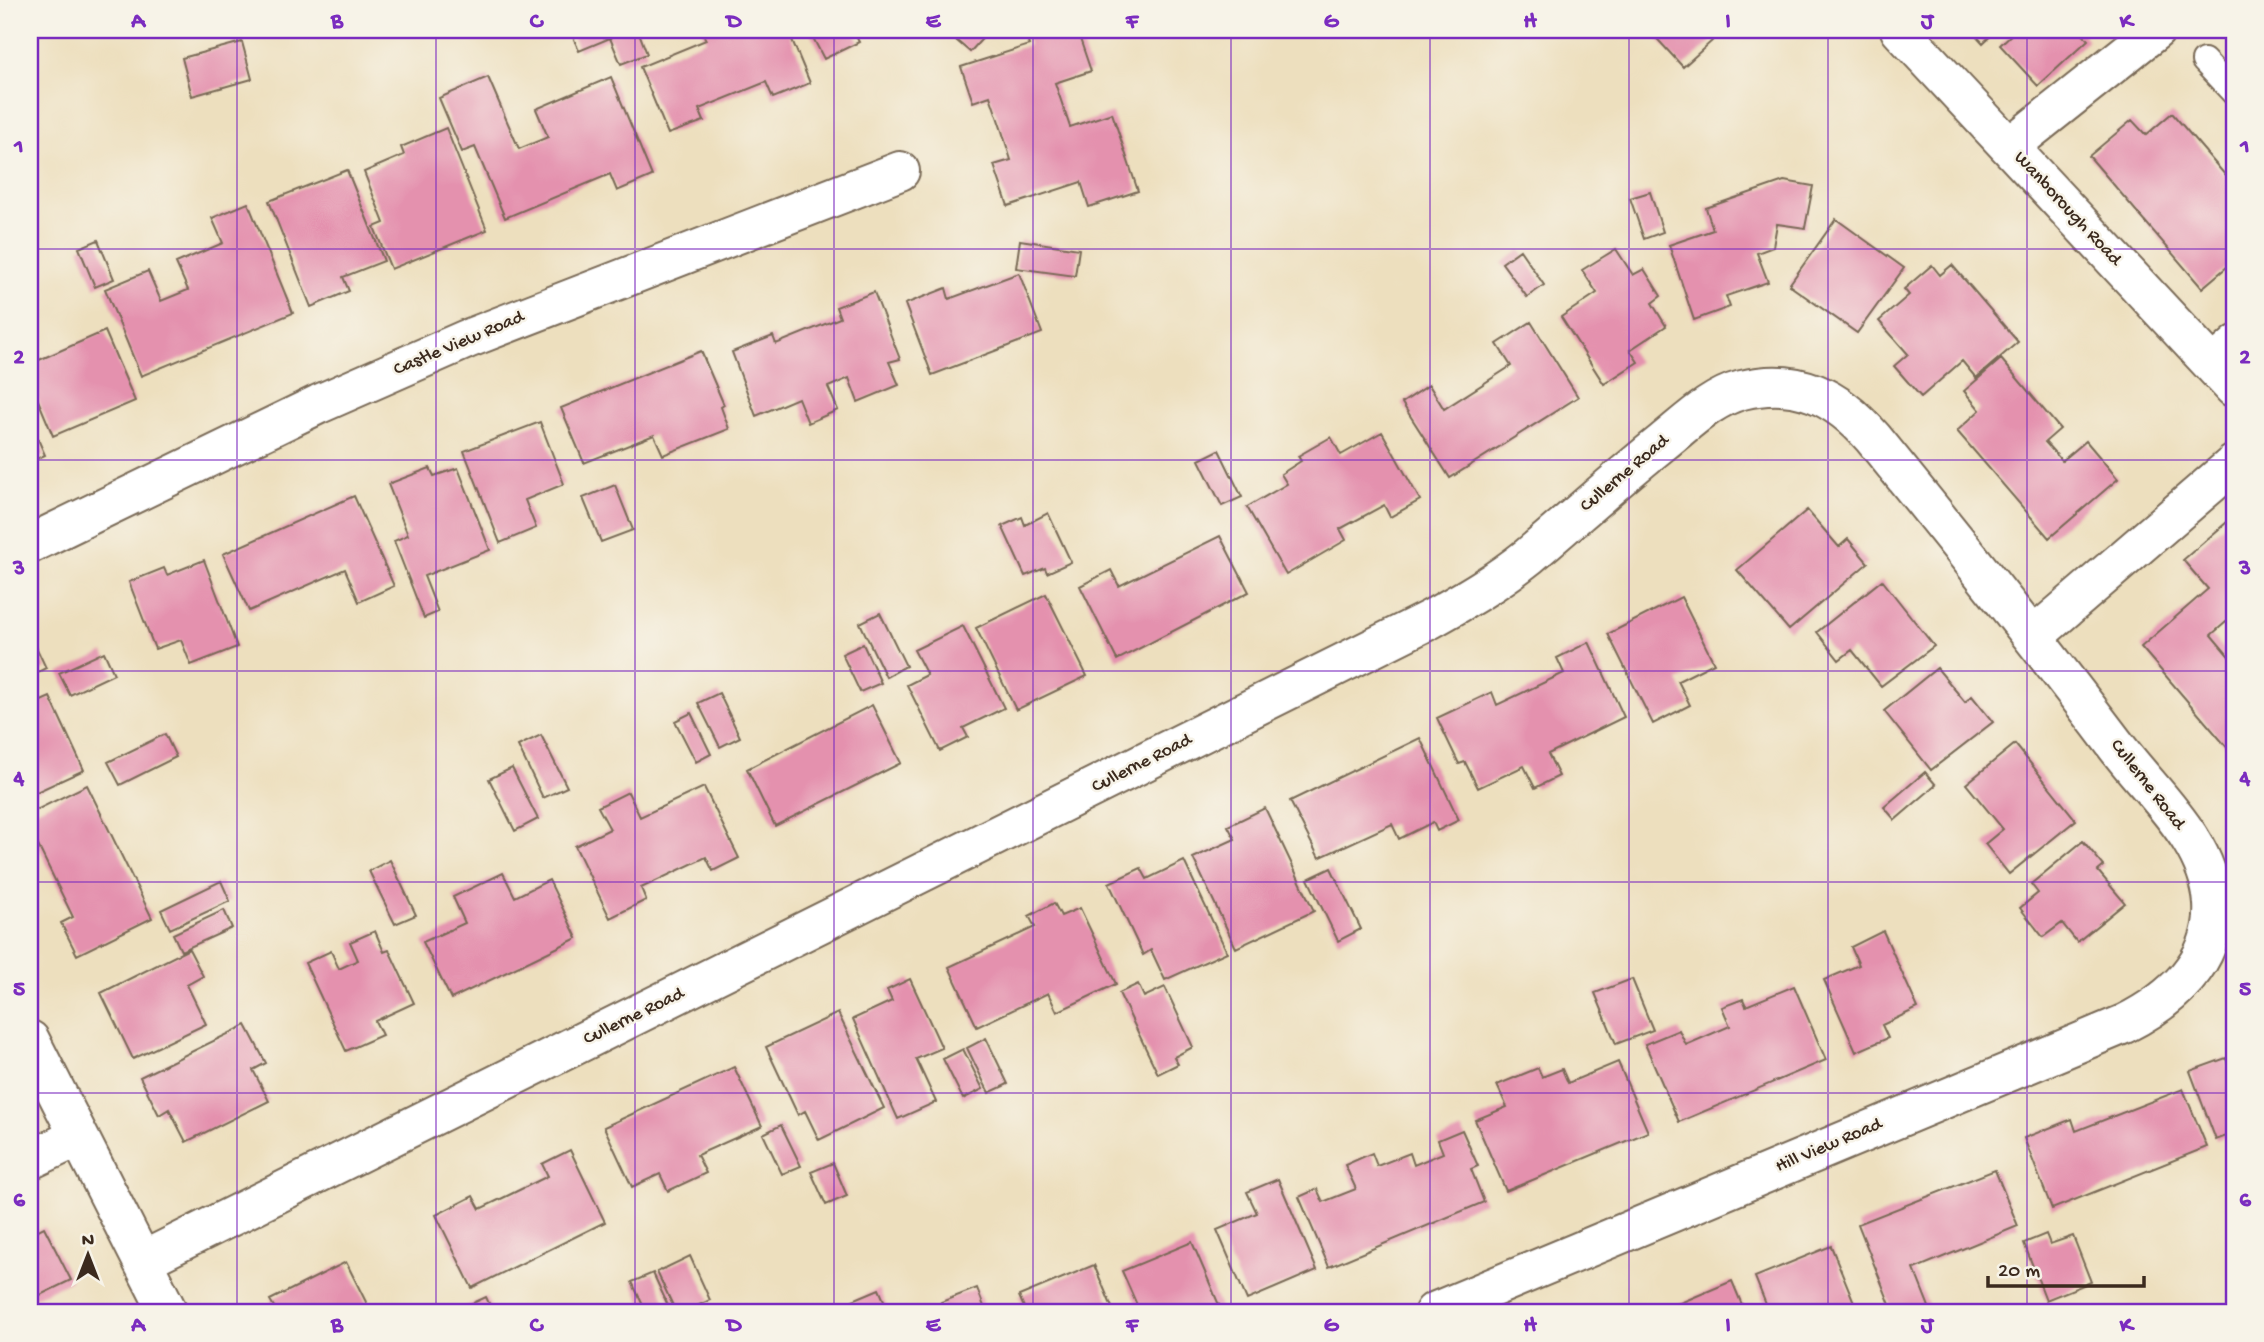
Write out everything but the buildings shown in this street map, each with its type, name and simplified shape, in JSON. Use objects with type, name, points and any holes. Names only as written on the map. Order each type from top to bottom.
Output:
[{"type":"street","name":"Wanborough Road","points":[[1900,30],[2009,148],[2226,362]]},
{"type":"street","points":[[2009,148],[2156,30]]},
{"type":"street","name":"Castle View Road","points":[[30,544],[319,404],[467,339],[900,171]]},
{"type":"street","name":"Cullerne Road","points":[[142,1261],[1441,613],[1481,591],[1527,558],[1697,414],[1720,399],[1741,391],[1788,386],[1814,392],[1853,415],[2034,636],[2131,766],[2180,825],[2198,853],[2208,879],[2213,904],[2212,923],[2203,952]]},
{"type":"street","points":[[2034,636],[2234,464]]},
{"type":"street","name":"Hill View Road","points":[[1434,1312],[2124,1024],[2156,1008],[2177,991],[2203,952]]},
{"type":"street","points":[[30,1040],[168,1312]]},
{"type":"street","points":[[30,1160],[78,1137]]},
{"type":"lane","points":[[2204,61],[2234,93]]}]
